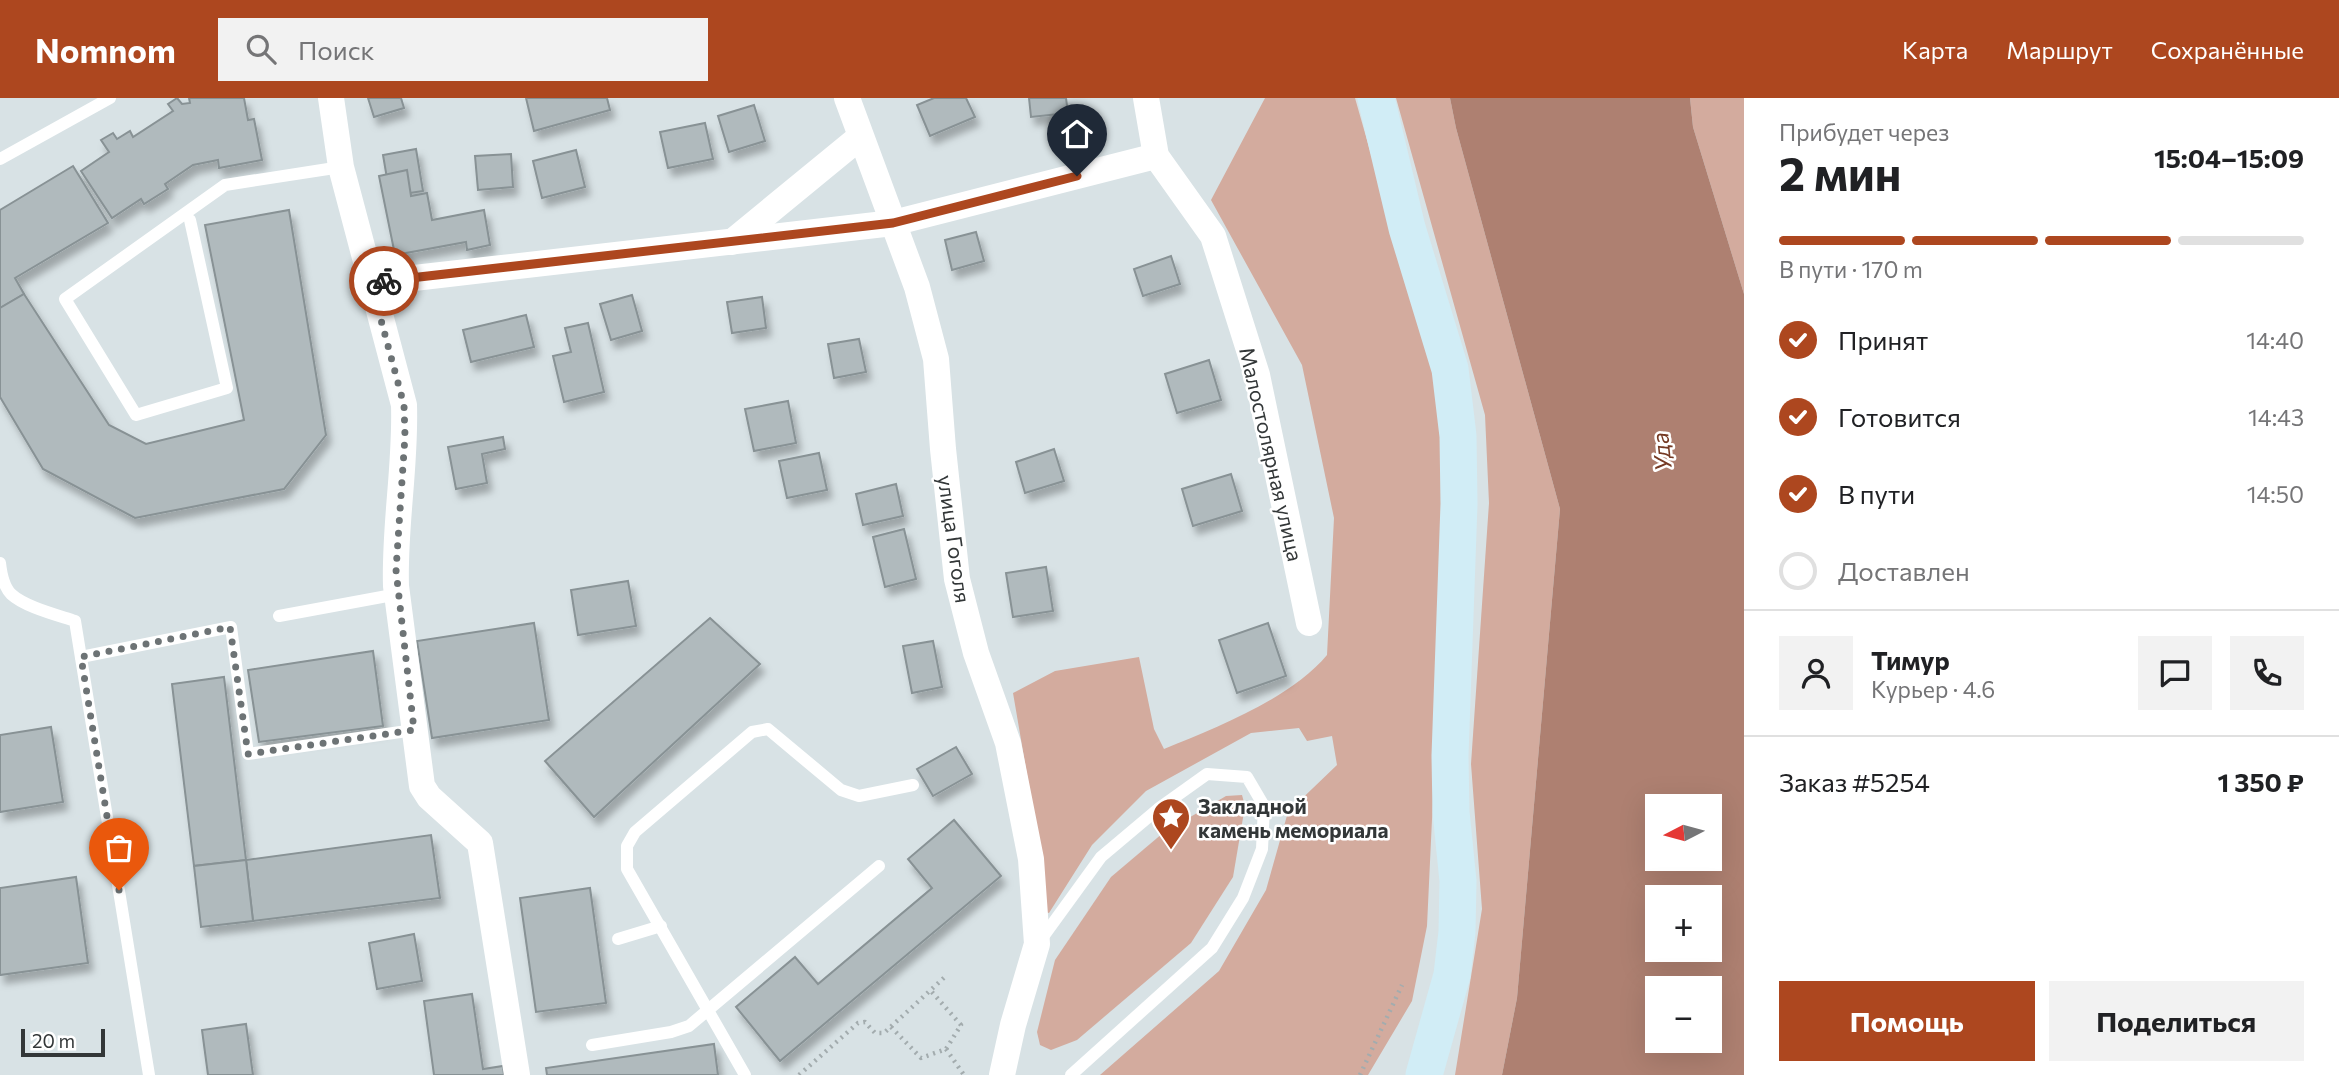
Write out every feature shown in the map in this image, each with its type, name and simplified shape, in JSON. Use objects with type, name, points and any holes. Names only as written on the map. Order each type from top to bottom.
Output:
[{"type":"street","points":[[331,98],[341,167],[404,405],[405,436],[396,570],[422,786],[429,797],[480,843],[517,1075]]},
{"type":"street","name":"улица Гоголя","points":[[847,98],[917,287],[936,359],[957,579],[976,653],[1008,743],[1031,859],[1037,944],[1013,1025],[1002,1075]]},
{"type":"street","name":"Малостолярная улица","points":[[1146,98],[1156,156],[1213,236],[1257,374],[1309,623]]},
{"type":"street","points":[[1376,98],[1407,228],[1450,369],[1458,436],[1459,503],[1450,756],[1451,812],[1458,881],[1457,932],[1452,975],[1422,1070]]},
{"type":"street","points":[[732,242],[860,137]]},
{"type":"street","points":[[371,283],[893,223],[1156,156]]},
{"type":"lane","points":[[0,159],[110,98]]},
{"type":"lane","points":[[190,220],[227,388],[136,415],[65,299],[225,185],[341,167]]},
{"type":"lane","points":[[0,563],[10,593],[23,601],[75,621],[149,1075]]},
{"type":"lane","points":[[279,615],[398,594]]},
{"type":"lane","points":[[81,657],[230,627],[248,754],[414,730]]},
{"type":"lane","points":[[745,1075],[627,869],[627,846],[635,832],[752,732],[768,729],[841,790],[859,796],[913,786]]},
{"type":"lane","points":[[1037,944],[1101,857],[1158,809],[1207,774],[1247,777],[1264,806],[1262,849],[1243,898],[1212,948],[1071,1075]]},
{"type":"lane","points":[[592,1045],[671,1032],[689,1026],[879,866]]},
{"type":"lane","points":[[618,939],[661,926]]},
{"type":"path","points":[[799,1075],[858,1023],[864,1022],[875,1033],[884,1033],[947,975]]},
{"type":"path","points":[[1360,1075],[1402,985]]},
{"type":"path","points":[[891,1027],[921,1058],[946,1049],[961,1025],[931,991]]},
{"type":"path","points":[[946,1049],[964,1075]]},
{"type":"shaded area","points":[[1265,98],[1355,98],[1434,376],[1447,499],[1427,926],[1412,1001],[1368,1075],[1100,1075],[1219,971],[1266,890],[1288,812],[1337,765],[1332,736],[1307,741],[1299,728],[1251,733],[1146,791],[1092,845],[1049,913],[1041,911],[1030,792],[1013,693],[1055,671],[1139,657],[1154,729],[1164,749],[1229,721],[1273,698],[1312,671],[1327,655],[1334,518],[1302,365],[1211,200]]},
{"type":"shaded area","points":[[1396,98],[1450,98],[1560,509],[1517,998],[1502,1075],[1455,1075],[1482,909],[1471,764],[1489,503],[1485,415]]},
{"type":"shaded area","points":[[1690,98],[1744,98],[1744,294],[1693,127]]},
{"type":"shaded area","points":[[1242,795],[1245,806],[1233,877],[1191,943],[1077,1040],[1051,1050],[1040,1045],[1037,1032],[1055,960],[1111,877],[1163,833],[1226,796]]},
{"type":"water","name":"Уда","points":[[1450,98],[1690,98],[1693,127],[1744,294],[1744,1075],[1502,1075],[1517,998],[1560,509]]},
{"type":"building","points":[[177,98],[182,104],[190,103],[189,98],[244,98],[248,120],[254,119],[262,160],[219,168],[218,160],[193,165],[165,184],[168,189],[144,204],[141,199],[112,218],[81,171],[109,152],[101,140],[113,133],[117,139],[130,131],[133,137],[173,111],[168,104]]},
{"type":"building","points":[[368,98],[401,98],[404,108],[374,117]]},
{"type":"building","points":[[526,98],[607,98],[610,110],[534,131]]},
{"type":"building","points":[[934,98],[966,98],[975,117],[930,136],[917,105]]},
{"type":"building","points":[[1029,98],[1066,98],[1068,113],[1031,117]]},
{"type":"building","points":[[754,105],[765,141],[729,152],[718,116]]},
{"type":"building","points":[[705,123],[713,159],[668,168],[660,132]]},
{"type":"building","points":[[416,149],[423,191],[390,196],[383,155]]},
{"type":"building","points":[[576,150],[585,187],[542,198],[533,161]]},
{"type":"building","points":[[511,154],[513,187],[478,190],[475,156]]},
{"type":"building","points":[[73,166],[108,223],[15,278],[24,294],[0,308],[0,210]]},
{"type":"building","points":[[407,170],[411,196],[427,193],[432,220],[484,210],[490,245],[467,250],[466,242],[395,255],[379,176]]},
{"type":"building","points":[[289,210],[326,435],[284,489],[135,518],[43,469],[0,397],[0,308],[24,294],[109,425],[146,444],[244,420],[205,225]]},
{"type":"building","points":[[976,232],[984,261],[952,270],[945,240]]},
{"type":"building","points":[[1171,256],[1180,284],[1143,296],[1134,269]]},
{"type":"building","points":[[632,295],[642,331],[611,340],[600,304]]},
{"type":"building","points":[[762,297],[766,328],[732,333],[727,302]]},
{"type":"building","points":[[526,315],[534,347],[471,362],[463,330]]},
{"type":"building","points":[[588,323],[604,392],[564,402],[553,356],[571,352],[565,328]]},
{"type":"building","points":[[859,339],[866,372],[834,378],[828,344]]},
{"type":"building","points":[[1209,360],[1221,400],[1177,413],[1165,374]]},
{"type":"building","points":[[788,401],[796,443],[754,451],[745,409]]},
{"type":"building","points":[[503,437],[505,449],[482,454],[487,483],[456,489],[448,447]]},
{"type":"building","points":[[1054,449],[1064,481],[1025,493],[1016,462]]},
{"type":"building","points":[[819,453],[827,490],[787,498],[779,461]]},
{"type":"building","points":[[1231,474],[1242,511],[1193,526],[1182,489]]},
{"type":"building","points":[[896,484],[903,516],[863,525],[856,494]]},
{"type":"building","points":[[904,529],[916,579],[885,587],[873,537]]},
{"type":"building","points":[[1046,567],[1053,611],[1013,617],[1006,573]]},
{"type":"building","points":[[628,581],[636,626],[578,635],[571,590]]},
{"type":"building","points":[[710,618],[760,664],[594,817],[545,761]]},
{"type":"building","points":[[534,623],[549,720],[432,738],[417,641]]},
{"type":"building","points":[[1268,623],[1286,676],[1237,693],[1219,640]]},
{"type":"building","points":[[933,641],[942,687],[912,693],[903,646]]},
{"type":"building","points":[[373,651],[383,726],[259,742],[248,670]]},
{"type":"building","points":[[224,677],[246,860],[194,866],[172,684]]},
{"type":"building","points":[[51,727],[63,802],[0,812],[0,735]]},
{"type":"building","points":[[956,747],[972,774],[933,796],[917,769]]},
{"type":"building","points":[[954,820],[1001,876],[780,1061],[736,1007],[795,957],[818,984],[932,888],[908,859]]},
{"type":"building","points":[[431,835],[440,898],[253,921],[246,860]]},
{"type":"building","points":[[246,860],[253,921],[201,927],[194,866]]},
{"type":"building","points":[[76,877],[88,963],[0,975],[0,888]]},
{"type":"building","points":[[590,888],[606,1003],[536,1012],[520,898]]},
{"type":"building","points":[[414,934],[422,981],[377,989],[369,943]]},
{"type":"building","points":[[472,994],[483,1069],[503,1066],[504,1075],[434,1075],[424,1001]]},
{"type":"building","points":[[246,1024],[253,1075],[208,1075],[202,1030]]},
{"type":"building","points":[[714,1044],[718,1075],[547,1075],[546,1068]]},
{"type":"way so far","points":[[119,890],[81,657],[230,627],[248,754],[414,730],[396,586],[405,436],[404,405],[371,283],[384,281]]},
{"type":"place","name":"Закладной камень мемориала","points":[[1171,851]]},
{"type":"route","points":[[384,281],[893,223],[1077,176]]}]
